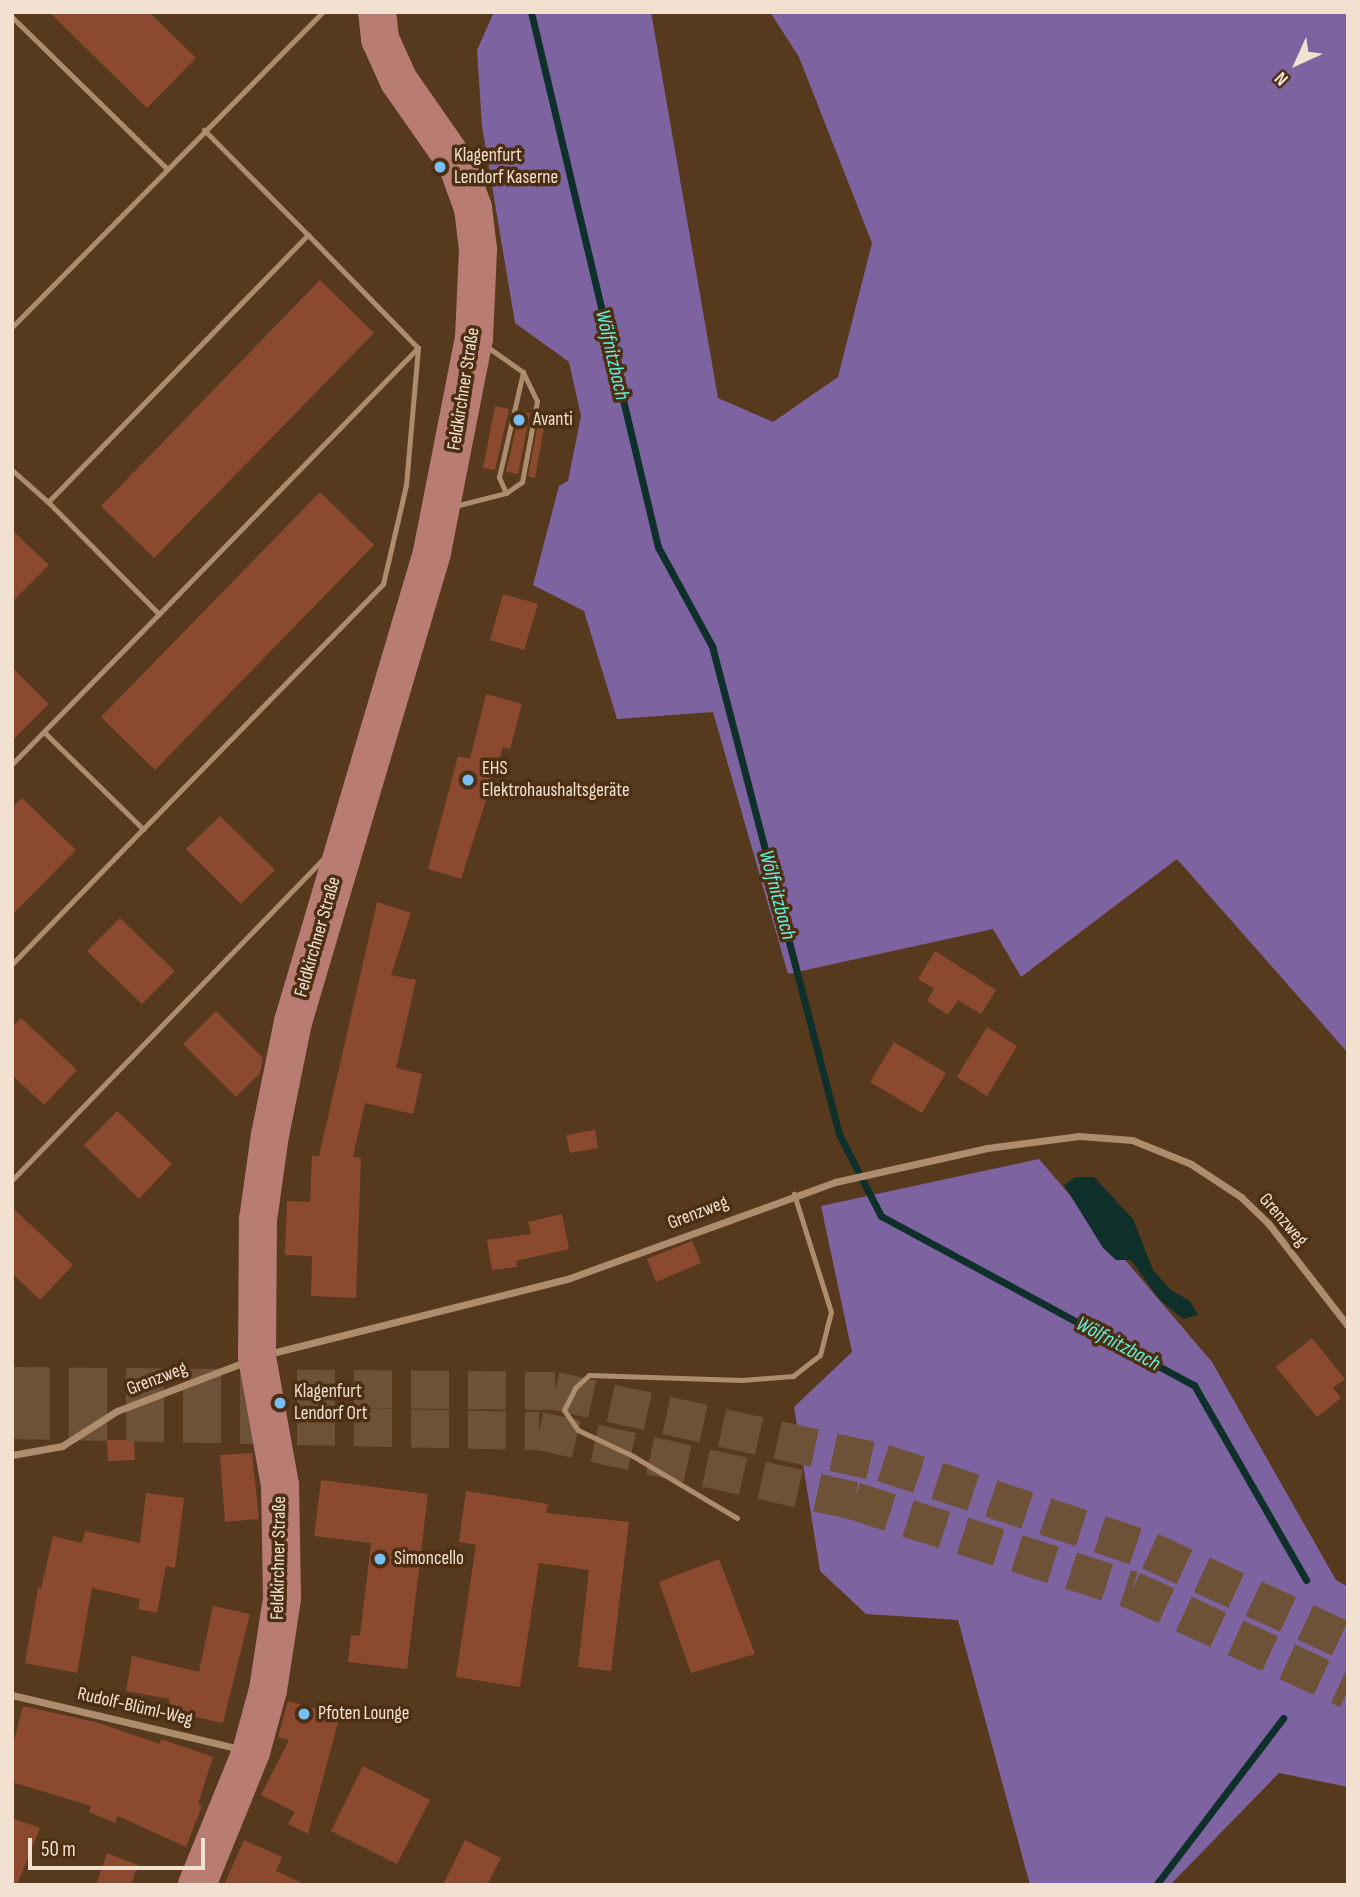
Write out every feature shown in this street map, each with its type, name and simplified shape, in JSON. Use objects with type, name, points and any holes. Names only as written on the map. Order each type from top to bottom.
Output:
[{"type":"street","name":"Feldkirchner Straße","points":[[197,1885],[251,1752],[273,1662],[283,1544],[280,1485],[257,1357],[258,1220],[270,1135],[293,1022],[339,843],[442,509],[474,338],[478,249],[473,208],[457,164],[399,81],[380,39],[377,12]]},
{"type":"street","name":"Grenzweg","points":[[12,1455],[62,1446],[117,1411],[257,1357],[570,1278],[794,1194],[835,1182],[987,1148],[1079,1136],[1132,1140],[1191,1164],[1241,1197],[1268,1223],[1348,1326]]},
{"type":"street","name":"Rudolf-Blüml-Weg","points":[[12,1695],[251,1752]]},
{"type":"lane","points":[[307,12],[313,18]]},
{"type":"lane","points":[[12,327],[313,18],[323,12]]},
{"type":"lane","points":[[12,17],[166,168]]},
{"type":"lane","points":[[12,964],[383,584],[406,485],[418,348],[204,130]]},
{"type":"lane","points":[[48,502],[308,235]]},
{"type":"lane","points":[[442,509],[506,494],[522,482],[537,401],[523,372],[474,338]]},
{"type":"lane","points":[[12,764],[418,348]]},
{"type":"lane","points":[[506,494],[499,477],[523,372]]},
{"type":"lane","points":[[12,470],[48,502],[159,614]]},
{"type":"lane","points":[[44,732],[143,829]]},
{"type":"lane","points":[[12,1181],[339,843]]},
{"type":"lane","points":[[737,1518],[633,1456],[578,1430],[564,1410],[575,1388],[589,1375],[742,1380],[793,1376],[820,1355],[831,1312],[794,1194]]},
{"type":"shaded area","points":[[494,12],[651,12],[718,398],[773,422],[838,377],[872,243],[799,57],[770,12],[1348,12],[1348,1053],[1177,859],[1021,977],[993,929],[788,974],[713,712],[617,719],[584,611],[533,585],[559,486],[568,481],[581,416],[569,362],[515,323],[482,126],[477,50]]},
{"type":"shaded area","points":[[1039,1159],[1212,1362],[1336,1580],[1348,1587],[1348,1787],[1279,1773],[1170,1885],[1030,1885],[958,1620],[866,1614],[820,1571],[794,1407],[852,1352],[821,1206]]},
{"type":"water","points":[[1076,1177],[1094,1177],[1133,1219],[1153,1270],[1171,1290],[1190,1301],[1198,1315],[1183,1319],[1159,1299],[1131,1260],[1116,1260],[1103,1248],[1064,1185]]},
{"type":"building","points":[[49,12],[149,12],[196,58],[147,108]]},
{"type":"building","points":[[320,280],[374,333],[154,558],[101,506]]},
{"type":"building","points":[[495,406],[509,409],[495,470],[483,468]]},
{"type":"building","points":[[520,411],[530,413],[518,474],[506,472]]},
{"type":"building","points":[[540,414],[546,416],[535,478],[528,476]]},
{"type":"building","points":[[320,492],[374,545],[155,770],[101,717]]},
{"type":"building","points":[[12,530],[49,565],[12,602]]},
{"type":"building","points":[[503,594],[538,604],[524,650],[490,640]]},
{"type":"building","points":[[12,667],[49,704],[12,741]]},
{"type":"building","points":[[486,694],[522,704],[510,749],[503,747],[461,879],[428,869],[458,756],[470,759]]},
{"type":"building","points":[[22,798],[76,850],[12,915],[12,808]]},
{"type":"building","points":[[220,816],[275,870],[241,904],[186,849]]},
{"type":"building","points":[[377,902],[411,913],[391,975],[416,980],[396,1068],[422,1074],[413,1114],[365,1103],[353,1157],[361,1158],[356,1298],[311,1296],[312,1256],[285,1255],[287,1201],[310,1202],[312,1156],[319,1156]]},
{"type":"building","points":[[120,918],[175,971],[142,1004],[87,951]]},
{"type":"building","points":[[935,951],[996,990],[981,1014],[958,1000],[948,1015],[927,1001],[934,989],[918,979]]},
{"type":"building","points":[[216,1011],[263,1058],[260,1073],[236,1097],[183,1044]]},
{"type":"building","points":[[21,1018],[77,1070],[44,1105],[12,1075],[12,1027]]},
{"type":"building","points":[[987,1027],[1017,1046],[987,1096],[957,1077]]},
{"type":"building","points":[[894,1042],[946,1073],[922,1113],[870,1082]]},
{"type":"building","points":[[117,1111],[172,1164],[139,1199],[84,1145]]},
{"type":"building","points":[[595,1130],[598,1148],[570,1153],[566,1135]]},
{"type":"building","points":[[12,1207],[73,1265],[40,1300],[12,1273]]},
{"type":"building","points":[[562,1214],[569,1249],[516,1261],[517,1267],[492,1270],[487,1240],[531,1234],[528,1222]]},
{"type":"building","points":[[692,1241],[701,1263],[656,1282],[647,1259]]},
{"type":"building","points":[[1312,1338],[1345,1379],[1333,1388],[1341,1398],[1317,1417],[1276,1367]]},
{"type":"building","points":[[107,1440],[134,1440],[135,1460],[108,1461]]},
{"type":"building","points":[[252,1453],[259,1519],[225,1522],[220,1455]]},
{"type":"building","points":[[321,1480],[428,1494],[407,1669],[348,1662],[351,1635],[360,1636],[371,1543],[314,1536]]},
{"type":"building","points":[[466,1491],[548,1504],[546,1513],[629,1522],[611,1671],[578,1667],[589,1570],[539,1563],[520,1687],[456,1677],[476,1545],[459,1542]]},
{"type":"building","points":[[146,1493],[184,1498],[175,1568],[166,1566],[157,1613],[138,1609],[140,1599],[92,1588],[77,1673],[25,1663],[38,1588],[41,1589],[53,1536],[82,1543],[85,1531],[140,1543]]},
{"type":"building","points":[[719,1559],[755,1654],[691,1673],[659,1582]]},
{"type":"building","points":[[213,1606],[250,1614],[223,1723],[167,1711],[170,1699],[126,1691],[132,1656],[199,1672]]},
{"type":"building","points":[[288,1701],[340,1715],[308,1834],[288,1824],[295,1812],[261,1795],[289,1740],[278,1737]]},
{"type":"building","points":[[23,1706],[99,1723],[160,1744],[161,1739],[213,1757],[198,1804],[202,1806],[186,1847],[118,1816],[115,1823],[89,1812],[91,1806],[12,1782],[12,1748]]},
{"type":"building","points":[[363,1766],[430,1800],[397,1864],[331,1831]]},
{"type":"building","points":[[12,1818],[40,1828],[17,1885],[12,1885]]},
{"type":"building","points":[[244,1840],[282,1857],[276,1871],[306,1885],[224,1885]]},
{"type":"building","points":[[465,1840],[501,1858],[487,1885],[443,1885]]},
{"type":"building","points":[[107,1853],[138,1865],[131,1885],[96,1885]]},
{"type":"waterway","name":"Wölfnitzbach","points":[[531,12],[658,547],[712,646],[839,1134],[881,1216],[1194,1385],[1306,1580]]},
{"type":"waterway","name":"Wölfnitzbach","points":[[1156,1885],[1283,1718]]},
{"type":"tunnel","points":[[12,1386],[555,1391],[883,1463],[1150,1551],[1348,1642]]},
{"type":"tunnel","points":[[12,1420],[539,1431],[854,1501],[1132,1590],[1348,1690]]},
{"type":"place","name":"Klagenfurt Lendorf Kaserne","points":[[440,167]]},
{"type":"place","name":"Avanti","points":[[519,420]]},
{"type":"place","name":"EHS Elektrohaushaltsgeräte","points":[[468,780]]},
{"type":"place","name":"Klagenfurt Lendorf Ort","points":[[280,1403]]},
{"type":"place","name":"Simoncello","points":[[380,1559]]},
{"type":"place","name":"Pfoten Lounge","points":[[304,1714]]}]
